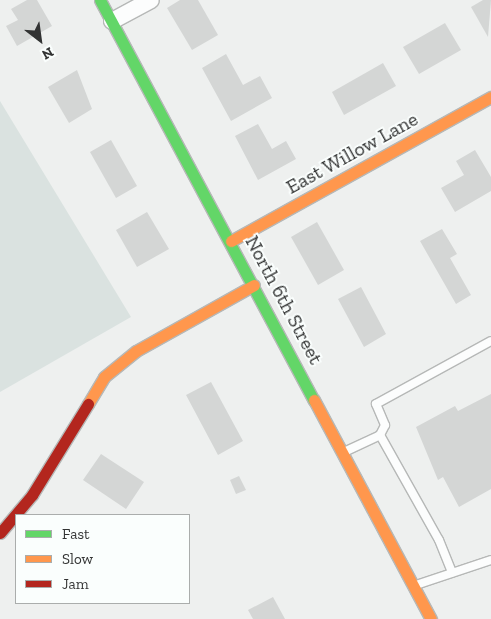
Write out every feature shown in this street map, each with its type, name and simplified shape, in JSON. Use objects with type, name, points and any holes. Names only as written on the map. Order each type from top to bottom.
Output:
[{"type":"main road","name":"North 6th Street","points":[[100,0],[344,452],[431,619]]},
{"type":"main road","name":"East Willow Lane","points":[[231,241],[491,97]]},
{"type":"main road","points":[[16,514],[32,495],[104,377],[136,351],[254,285]]},
{"type":"main road","points":[[0,533],[15,515]]},
{"type":"street","points":[[112,21],[151,0]]},
{"type":"lane","points":[[344,452],[380,435],[385,424],[376,404],[491,341]]},
{"type":"lane","points":[[380,435],[440,540],[452,572]]},
{"type":"lane","points":[[414,586],[491,560]]},
{"type":"shaded area","points":[[0,101],[131,317],[0,392]]},
{"type":"building","points":[[27,0],[37,0],[52,26],[17,46],[6,26],[18,20],[11,9]]},
{"type":"building","points":[[180,0],[198,0],[218,35],[192,50],[167,8]]},
{"type":"building","points":[[483,0],[491,0],[488,37],[471,7]]},
{"type":"building","points":[[445,23],[461,50],[419,74],[403,47]]},
{"type":"building","points":[[226,54],[243,85],[260,76],[272,98],[231,121],[202,68]]},
{"type":"building","points":[[383,63],[396,86],[344,115],[332,92]]},
{"type":"building","points":[[77,70],[92,109],[69,123],[48,87]]},
{"type":"building","points":[[258,124],[272,149],[286,141],[296,159],[258,180],[235,136]]},
{"type":"building","points":[[111,140],[137,186],[116,198],[90,152]]},
{"type":"building","points":[[475,150],[491,177],[491,191],[455,212],[441,188],[464,175],[456,161]]},
{"type":"building","points":[[147,212],[169,249],[137,267],[116,230]]},
{"type":"building","points":[[317,222],[344,270],[318,285],[291,237]]},
{"type":"building","points":[[442,229],[457,254],[450,258],[471,295],[456,304],[420,241]]},
{"type":"building","points":[[361,287],[386,334],[364,347],[338,299]]},
{"type":"building","points":[[211,382],[243,441],[218,455],[186,395]]},
{"type":"building","points":[[491,394],[491,489],[459,507],[443,477],[438,480],[416,427],[455,406],[458,411]]},
{"type":"building","points":[[101,454],[144,482],[126,509],[83,480]]},
{"type":"building","points":[[239,476],[246,490],[236,494],[230,480]]},
{"type":"building","points":[[273,597],[285,619],[253,619],[248,610]]},
{"type":"traffic: fast","points":[[100,0],[314,400]]},
{"type":"traffic: slow","points":[[231,241],[491,97]]},
{"type":"traffic: slow","points":[[88,404],[104,377],[136,351],[254,285]]},
{"type":"traffic: slow","points":[[314,400],[431,619]]},
{"type":"traffic: jam","points":[[16,514],[32,495],[88,404]]},
{"type":"traffic: jam","points":[[0,533],[15,515]]}]
